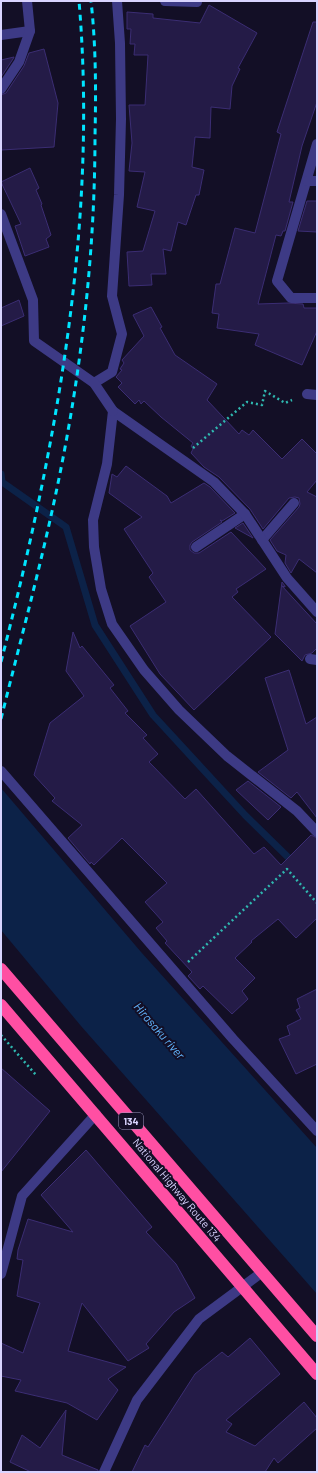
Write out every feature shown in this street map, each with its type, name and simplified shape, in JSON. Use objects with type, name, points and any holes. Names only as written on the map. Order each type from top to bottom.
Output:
[{"type":"highway","name":"National Highway Route 134","points":[[1,969],[261,1273],[317,1336]]},
{"type":"highway","name":"National Highway Route 134","points":[[1,1005],[96,1114],[242,1288],[317,1374]]},
{"type":"street","points":[[1,89],[19,62],[30,30],[27,1]]},
{"type":"street","points":[[94,383],[112,372],[122,334],[112,296],[119,195],[121,119],[120,42],[117,1]]},
{"type":"street","points":[[166,1],[197,2]]},
{"type":"street","points":[[1,35],[30,30]]},
{"type":"street","points":[[317,144],[312,181],[277,281],[291,298],[317,298]]},
{"type":"street","points":[[1,214],[33,300],[34,341],[94,383],[113,411],[214,482],[245,514],[287,578],[317,612]]},
{"type":"street","points":[[113,411],[107,464],[93,520],[94,547],[101,589],[112,624],[144,670],[179,710],[227,756],[296,811],[317,832]]},
{"type":"street","points":[[262,540],[294,503]]},
{"type":"street","points":[[196,547],[245,514]]},
{"type":"street","points":[[1,771],[233,1039],[317,1131]]},
{"type":"street","points":[[1,1274],[22,1196],[96,1114]]},
{"type":"street","points":[[104,1472],[137,1400],[199,1319],[261,1273]]},
{"type":"path","points":[[180,458],[247,402],[262,405],[265,391],[285,403],[312,395]]},
{"type":"path","points":[[176,973],[287,869],[317,903]]},
{"type":"water","name":"Hirasaku river","points":[[1,788],[141,952],[317,1148],[317,1294],[81,1026],[1,930]]},
{"type":"building","points":[[209,5],[257,33],[238,68],[240,69],[232,86],[230,109],[211,107],[210,138],[195,137],[192,167],[204,170],[199,195],[196,195],[186,225],[178,222],[171,251],[163,249],[166,274],[151,274],[152,285],[129,286],[127,252],[143,251],[155,211],[137,207],[145,172],[129,171],[132,143],[129,105],[145,105],[148,55],[134,55],[135,44],[130,44],[131,29],[127,29],[127,12],[153,14],[153,18],[200,23]]},
{"type":"building","points":[[313,22],[317,22],[317,102],[302,146],[289,202],[293,202],[285,231],[283,231],[281,236],[276,235],[258,304],[303,304],[304,308],[317,308],[317,331],[302,365],[255,345],[259,334],[217,328],[219,314],[212,313],[216,284],[220,284],[235,228],[255,233],[281,134],[277,132]]},
{"type":"building","points":[[44,49],[58,103],[54,147],[1,150],[1,95],[6,93],[24,66],[29,53]]},
{"type":"building","points":[[14,57],[13,59],[1,77],[1,60]]},
{"type":"building","points":[[30,168],[39,188],[36,190],[42,204],[41,205],[51,235],[46,239],[49,247],[25,256],[15,226],[21,224],[1,182]]},
{"type":"building","points":[[307,201],[317,201],[317,232],[298,231]]},
{"type":"building","points":[[19,300],[24,316],[1,326],[1,308]]},
{"type":"building","points":[[151,307],[162,327],[160,328],[175,355],[217,384],[207,400],[239,434],[242,430],[249,435],[253,430],[282,459],[302,439],[317,454],[317,480],[307,492],[317,497],[317,573],[299,559],[291,573],[285,563],[286,555],[277,551],[270,540],[299,507],[299,498],[289,498],[263,529],[250,509],[219,477],[204,467],[191,453],[193,449],[191,446],[193,443],[144,401],[141,404],[139,400],[135,404],[118,387],[122,383],[116,377],[122,370],[120,369],[124,363],[122,360],[144,336],[133,315]]},
{"type":"building","points":[[126,466],[167,496],[171,503],[204,483],[210,487],[235,513],[222,521],[220,520],[222,522],[192,542],[190,545],[190,550],[194,553],[199,553],[231,532],[266,569],[236,589],[238,592],[232,597],[271,637],[194,710],[160,674],[130,626],[166,602],[149,577],[153,573],[124,529],[142,517],[109,493],[112,474],[117,477]]},
{"type":"building","points":[[243,523],[253,538],[235,528]]},
{"type":"building","points":[[282,582],[285,587],[282,586],[317,624],[317,648],[312,653],[305,655],[302,661],[275,634]]},
{"type":"building","points":[[73,632],[80,648],[82,646],[114,685],[110,688],[128,711],[125,713],[147,735],[143,738],[158,754],[149,762],[185,799],[196,789],[254,854],[264,847],[281,865],[311,835],[317,838],[317,918],[296,938],[278,919],[251,941],[252,942],[235,958],[255,978],[242,991],[248,999],[232,1014],[203,986],[200,989],[188,976],[192,972],[165,943],[167,941],[156,928],[163,922],[145,902],[167,883],[122,838],[94,865],[91,862],[90,864],[68,838],[82,825],[52,801],[55,798],[34,775],[50,723],[84,696],[66,671]]},
{"type":"building","points":[[289,670],[306,724],[317,717],[317,818],[297,792],[291,798],[258,772],[288,750],[265,678]]},
{"type":"building","points":[[248,781],[281,807],[268,820],[236,790]]},
{"type":"building","points":[[317,989],[317,1064],[296,1074],[279,1039],[290,1035],[287,1026],[301,1019],[296,1010],[300,1008],[297,999]]},
{"type":"building","points":[[1,1068],[50,1111],[1,1172]]},
{"type":"building","points":[[86,1150],[152,1227],[146,1232],[176,1264],[195,1298],[174,1312],[146,1344],[149,1348],[128,1361],[82,1303],[68,1351],[126,1367],[108,1379],[118,1390],[97,1420],[67,1403],[15,1391],[21,1380],[1,1376],[1,1343],[23,1353],[40,1303],[17,1296],[23,1260],[17,1259],[18,1250],[28,1219],[73,1232],[41,1195]]},
{"type":"building","points":[[250,1338],[280,1374],[226,1420],[232,1424],[226,1432],[255,1446],[304,1402],[317,1418],[317,1428],[278,1463],[274,1458],[265,1472],[132,1472],[145,1445],[148,1447],[195,1374],[222,1352],[228,1357]]},
{"type":"building","points":[[66,1410],[62,1455],[98,1470],[98,1472],[31,1472],[10,1462],[22,1435],[40,1448]]},
{"type":"waterway","points":[[1,474],[2,482],[66,527],[95,625],[153,715],[245,815],[295,864]]},
{"type":"railway","points":[[1,662],[39,499],[55,417],[68,334],[77,251],[83,168],[83,85],[79,1]]},
{"type":"railway","points":[[1,719],[51,517],[66,445],[80,357],[89,269],[94,180],[96,102],[94,35],[91,1]]}]
